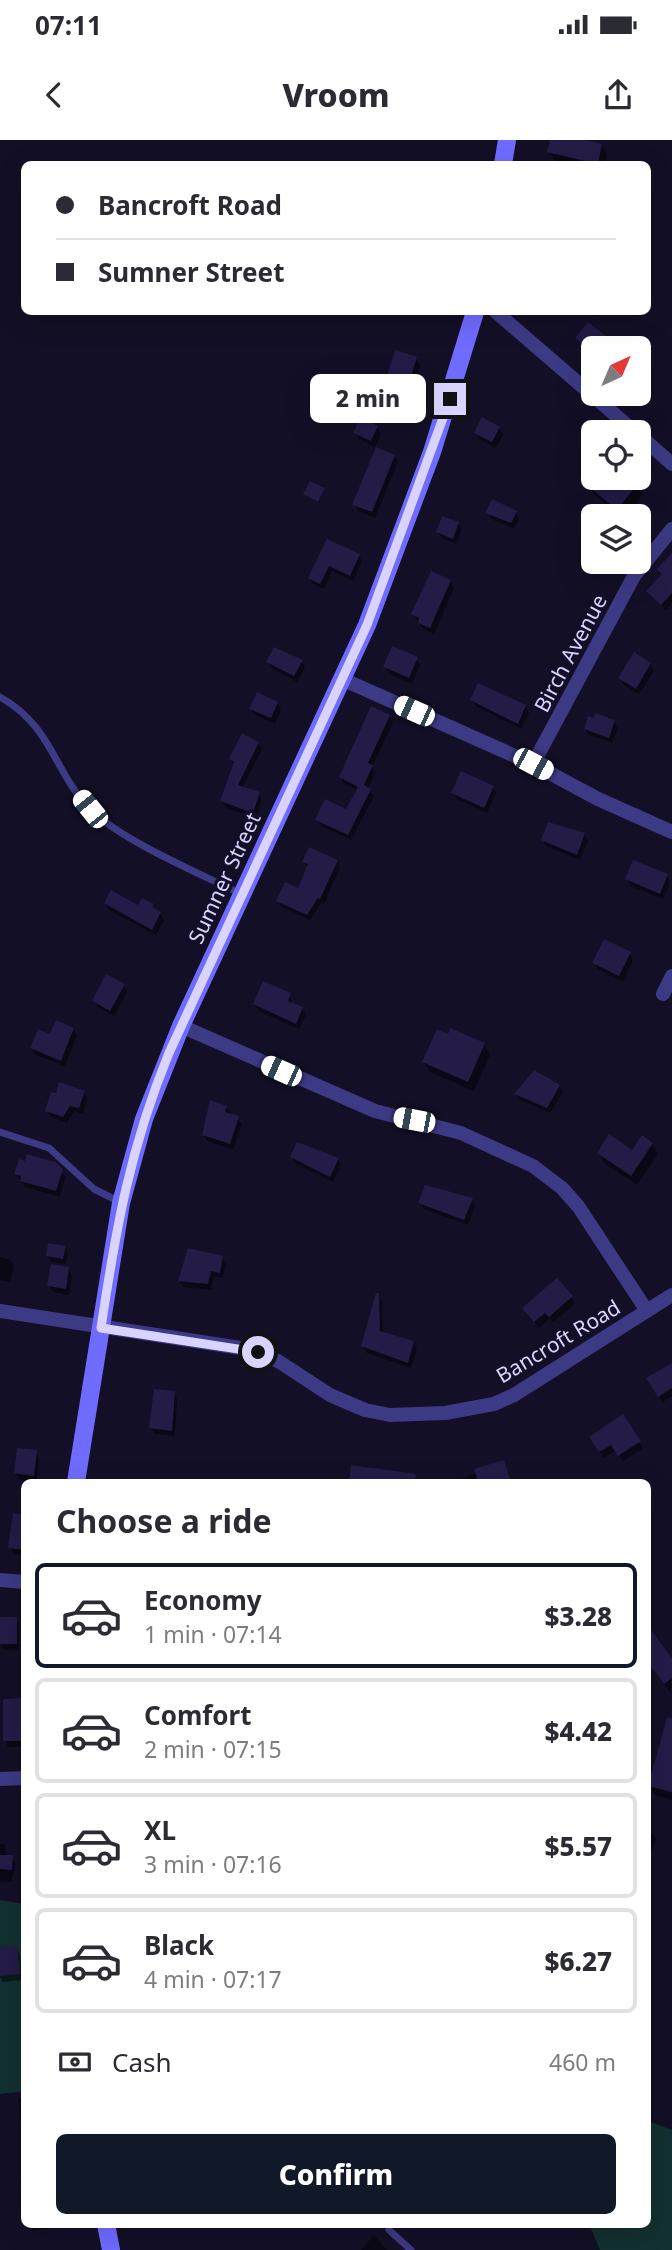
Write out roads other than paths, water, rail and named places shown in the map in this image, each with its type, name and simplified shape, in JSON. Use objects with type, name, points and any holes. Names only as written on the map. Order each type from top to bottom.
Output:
[{"type":"main road","points":[[504,161],[507,140]]},
{"type":"main road","name":"Sumner Street","points":[[76,1479],[121,1203],[144,1119],[181,1027],[385,581],[432,452],[474,315]]},
{"type":"main road","points":[[107,2228],[111,2250]]},
{"type":"street","points":[[499,315],[621,420]]},
{"type":"street","points":[[651,446],[672,464]]},
{"type":"street","name":"Birch Avenue","points":[[533,764],[634,576],[672,529]]},
{"type":"street","points":[[342,679],[533,764],[598,799],[672,832]]},
{"type":"street","points":[[663,993],[672,975]]},
{"type":"street","points":[[181,1027],[356,1104],[461,1133],[533,1166],[553,1180],[578,1206],[648,1311]]},
{"type":"street","name":"Bancroft Road","points":[[0,1311],[247,1349],[278,1361],[330,1395],[354,1406],[390,1415],[475,1408],[514,1395],[672,1295]]},
{"type":"street","points":[[0,1580],[21,1582]]},
{"type":"street","points":[[0,1779],[21,1778]]},
{"type":"lane","points":[[0,697],[13,705],[38,729],[53,749],[72,787],[105,822],[241,894]]},
{"type":"lane","points":[[0,1132],[49,1148],[94,1189],[121,1203]]},
{"type":"lane","points":[[389,2230],[411,2250]]}]
